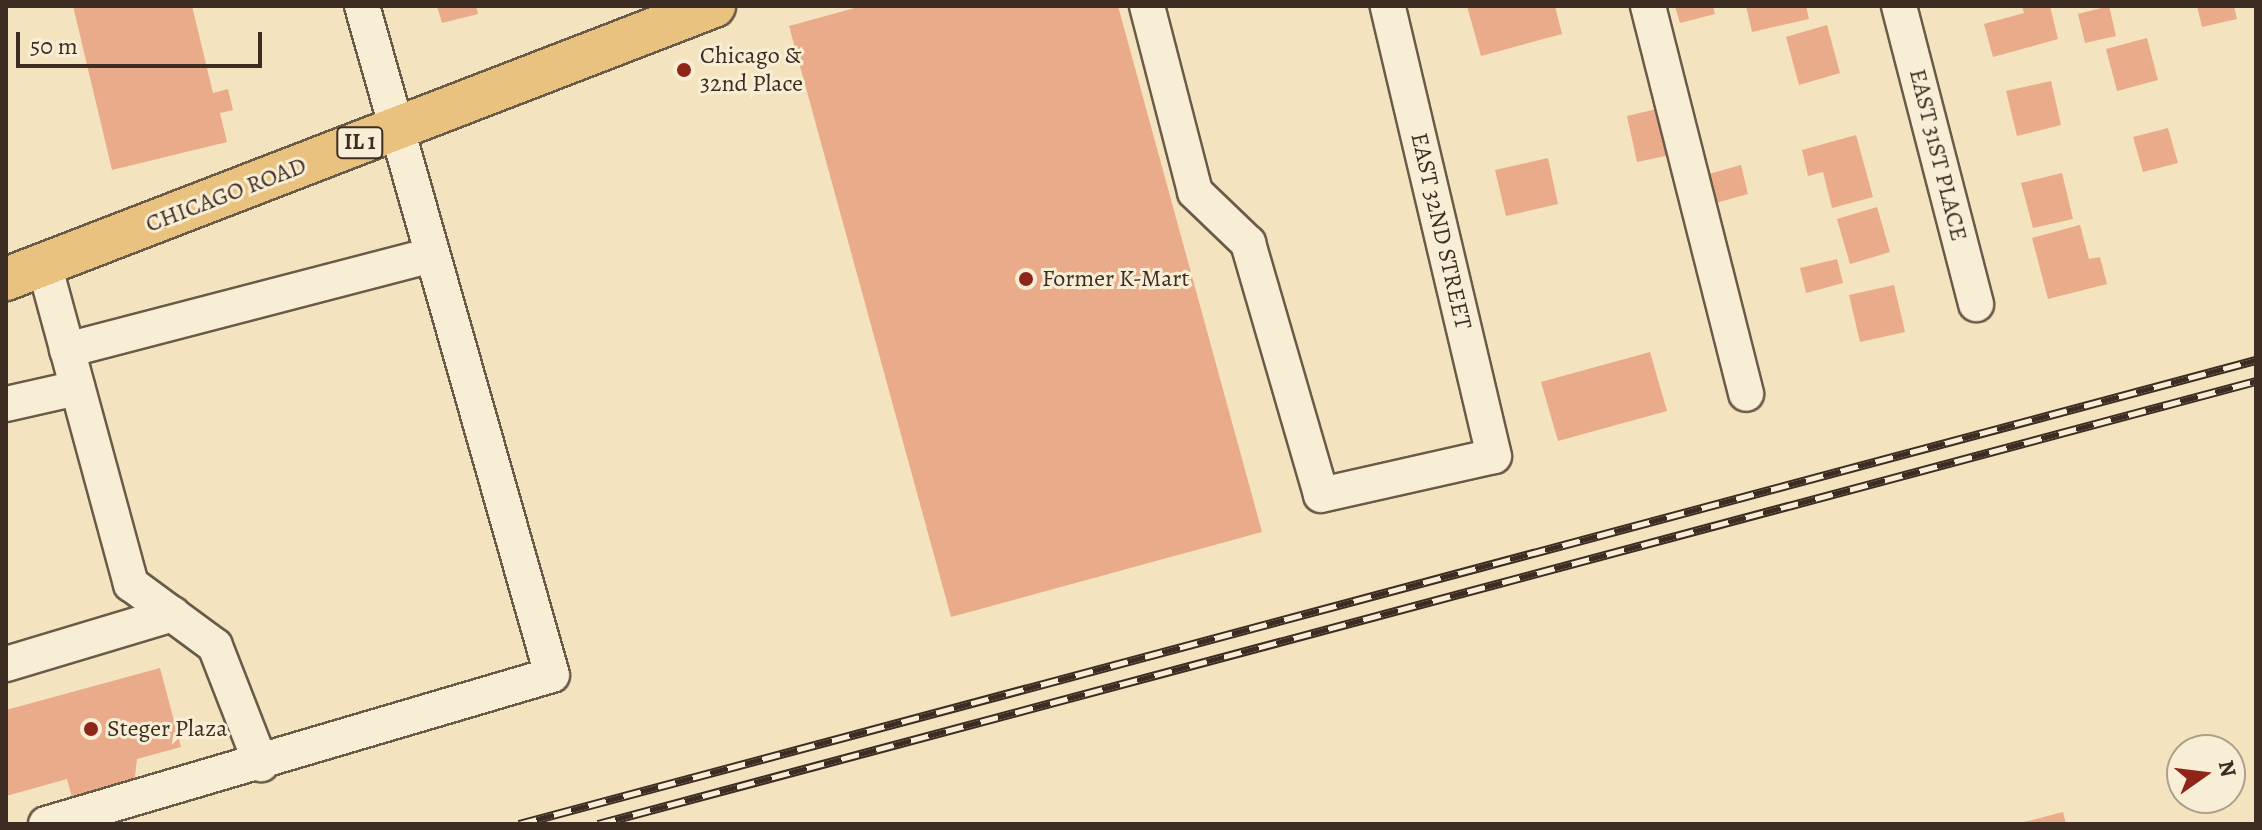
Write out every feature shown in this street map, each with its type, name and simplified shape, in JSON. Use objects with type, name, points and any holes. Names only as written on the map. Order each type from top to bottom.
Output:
[{"type":"main road","name":"CHICAGO ROAD","points":[[25,272],[714,6]]},
{"type":"street","points":[[46,824],[261,764],[552,675],[432,255],[393,131],[362,6]]},
{"type":"street","name":"EAST 32ND STREET","points":[[1147,6],[1195,192],[1248,243],[1321,495],[1494,456],[1388,6]]},
{"type":"street","points":[[1648,6],[1746,394]]},
{"type":"street","name":"EAST 31ST PLACE","points":[[1899,6],[1976,304]]},
{"type":"street","points":[[67,350],[432,255]]},
{"type":"street","points":[[25,272],[67,350],[131,584],[215,646],[261,764]]},
{"type":"street","points":[[6,404],[77,388]]},
{"type":"street","points":[[6,664],[173,614]]},
{"type":"building","points":[[73,6],[192,6],[213,93],[228,89],[233,110],[220,113],[227,142],[112,170]]},
{"type":"building","points":[[437,6],[476,6],[478,14],[442,23]]},
{"type":"building","name":"Former K-Mart","points":[[862,6],[1118,6],[1262,532],[951,617],[789,26]]},
{"type":"building","points":[[1467,6],[1555,6],[1562,34],[1481,56]]},
{"type":"building","points":[[1675,6],[1713,6],[1715,14],[1680,23]]},
{"type":"building","points":[[1746,6],[1806,6],[1809,19],[1752,32]]},
{"type":"building","points":[[2022,6],[2050,6],[2058,39],[1993,57],[1984,24],[2024,13]]},
{"type":"building","points":[[2109,6],[2116,36],[2085,43],[2078,14]]},
{"type":"building","points":[[2197,6],[2234,6],[2237,19],[2202,27]]},
{"type":"building","points":[[1827,25],[1840,73],[1799,85],[1786,37]]},
{"type":"building","points":[[2147,38],[2158,80],[2117,91],[2106,49]]},
{"type":"building","points":[[2051,81],[2061,125],[2017,136],[2006,91]]},
{"type":"building","points":[[1661,108],[1670,155],[1637,162],[1627,116]]},
{"type":"building","points":[[2168,128],[2178,163],[2143,172],[2133,137]]},
{"type":"building","points":[[1856,135],[1873,197],[1832,208],[1823,172],[1808,176],[1802,150]]},
{"type":"building","points":[[1548,158],[1558,204],[1506,216],[1495,170]]},
{"type":"building","points":[[1741,165],[1748,194],[1716,203],[1709,174]]},
{"type":"building","points":[[2062,173],[2073,219],[2033,228],[2021,183]]},
{"type":"building","points":[[1877,207],[1890,252],[1850,264],[1837,219]]},
{"type":"building","points":[[2080,225],[2089,259],[2100,257],[2107,284],[2048,299],[2032,238]]},
{"type":"building","points":[[1837,259],[1843,283],[1806,293],[1800,268]]},
{"type":"building","points":[[1894,285],[1905,332],[1860,342],[1849,295]]},
{"type":"building","points":[[1650,352],[1667,411],[1558,441],[1541,382]]},
{"type":"building","name":"Steger Plaza","points":[[160,668],[181,747],[137,759],[134,785],[73,801],[67,779],[6,796],[6,710]]},
{"type":"building","points":[[2063,812],[2066,824],[2020,824],[2020,823]]},
{"type":"railway","points":[[519,824],[2256,360]]},
{"type":"railway","points":[[598,824],[2256,381]]},
{"type":"place","name":"Chicago & 32nd Place","points":[[684,70]]},
{"type":"place","name":"Former K-Mart","points":[[1026,279]]},
{"type":"place","name":"Steger Plaza","points":[[91,729]]}]
